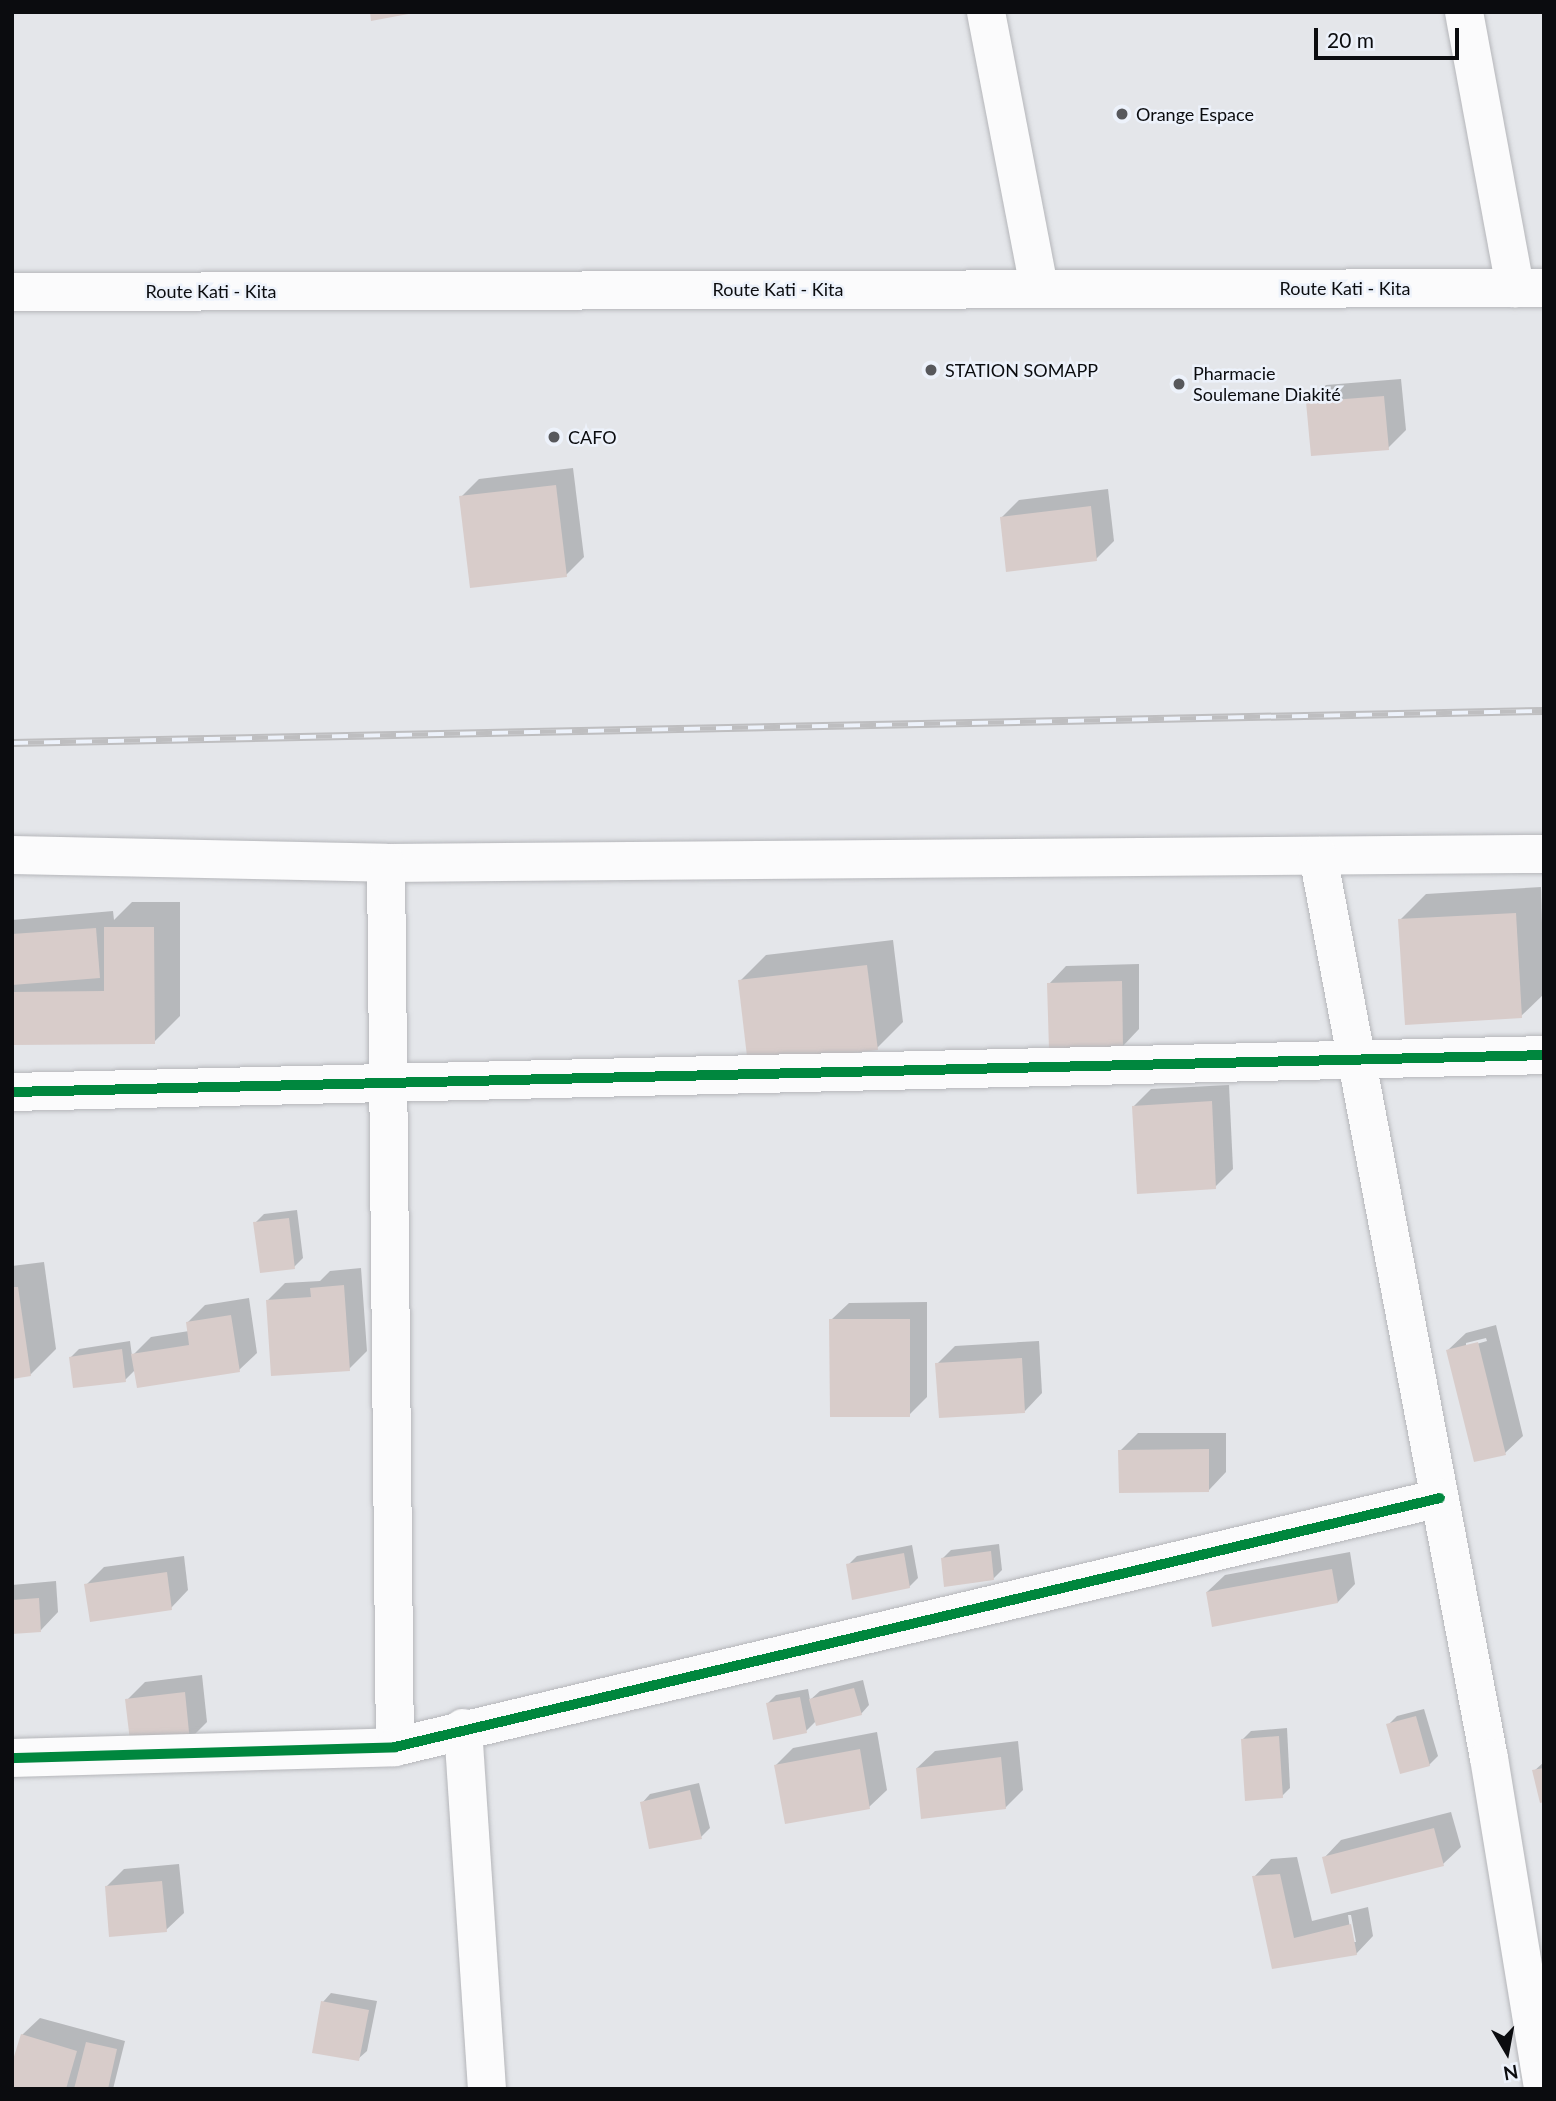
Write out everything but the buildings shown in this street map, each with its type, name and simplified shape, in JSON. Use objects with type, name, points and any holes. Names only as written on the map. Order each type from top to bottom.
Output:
[{"type":"street","points":[[986,12],[1039,287]]},
{"type":"street","points":[[1464,12],[1529,288]]},
{"type":"street","name":"Route Kati - Kita","points":[[12,292],[1039,287],[1529,288]]},
{"type":"street","points":[[12,855],[386,863],[1544,854]]},
{"type":"street","points":[[1318,856],[1489,1758],[1543,2089]]},
{"type":"street","points":[[386,863],[395,1747]]},
{"type":"street","points":[[12,1092],[1544,1055]]},
{"type":"street","points":[[12,1758],[395,1747],[463,1728],[1440,1498]]},
{"type":"street","points":[[463,1728],[487,2089]]},
{"type":"railway","points":[[12,743],[1544,711]]},
{"type":"cycle path","points":[[12,1092],[1544,1055]]},
{"type":"cycle path","points":[[12,1758],[395,1747],[1440,1498]]},
{"type":"place","name":"Orange Espace","points":[[1122,114]]},
{"type":"place","name":"STATION SOMAPP","points":[[931,370]]},
{"type":"place","name":"Pharmacie Soulemane Diakité","points":[[1179,384]]},
{"type":"place","name":"CAFO","points":[[554,437]]}]
